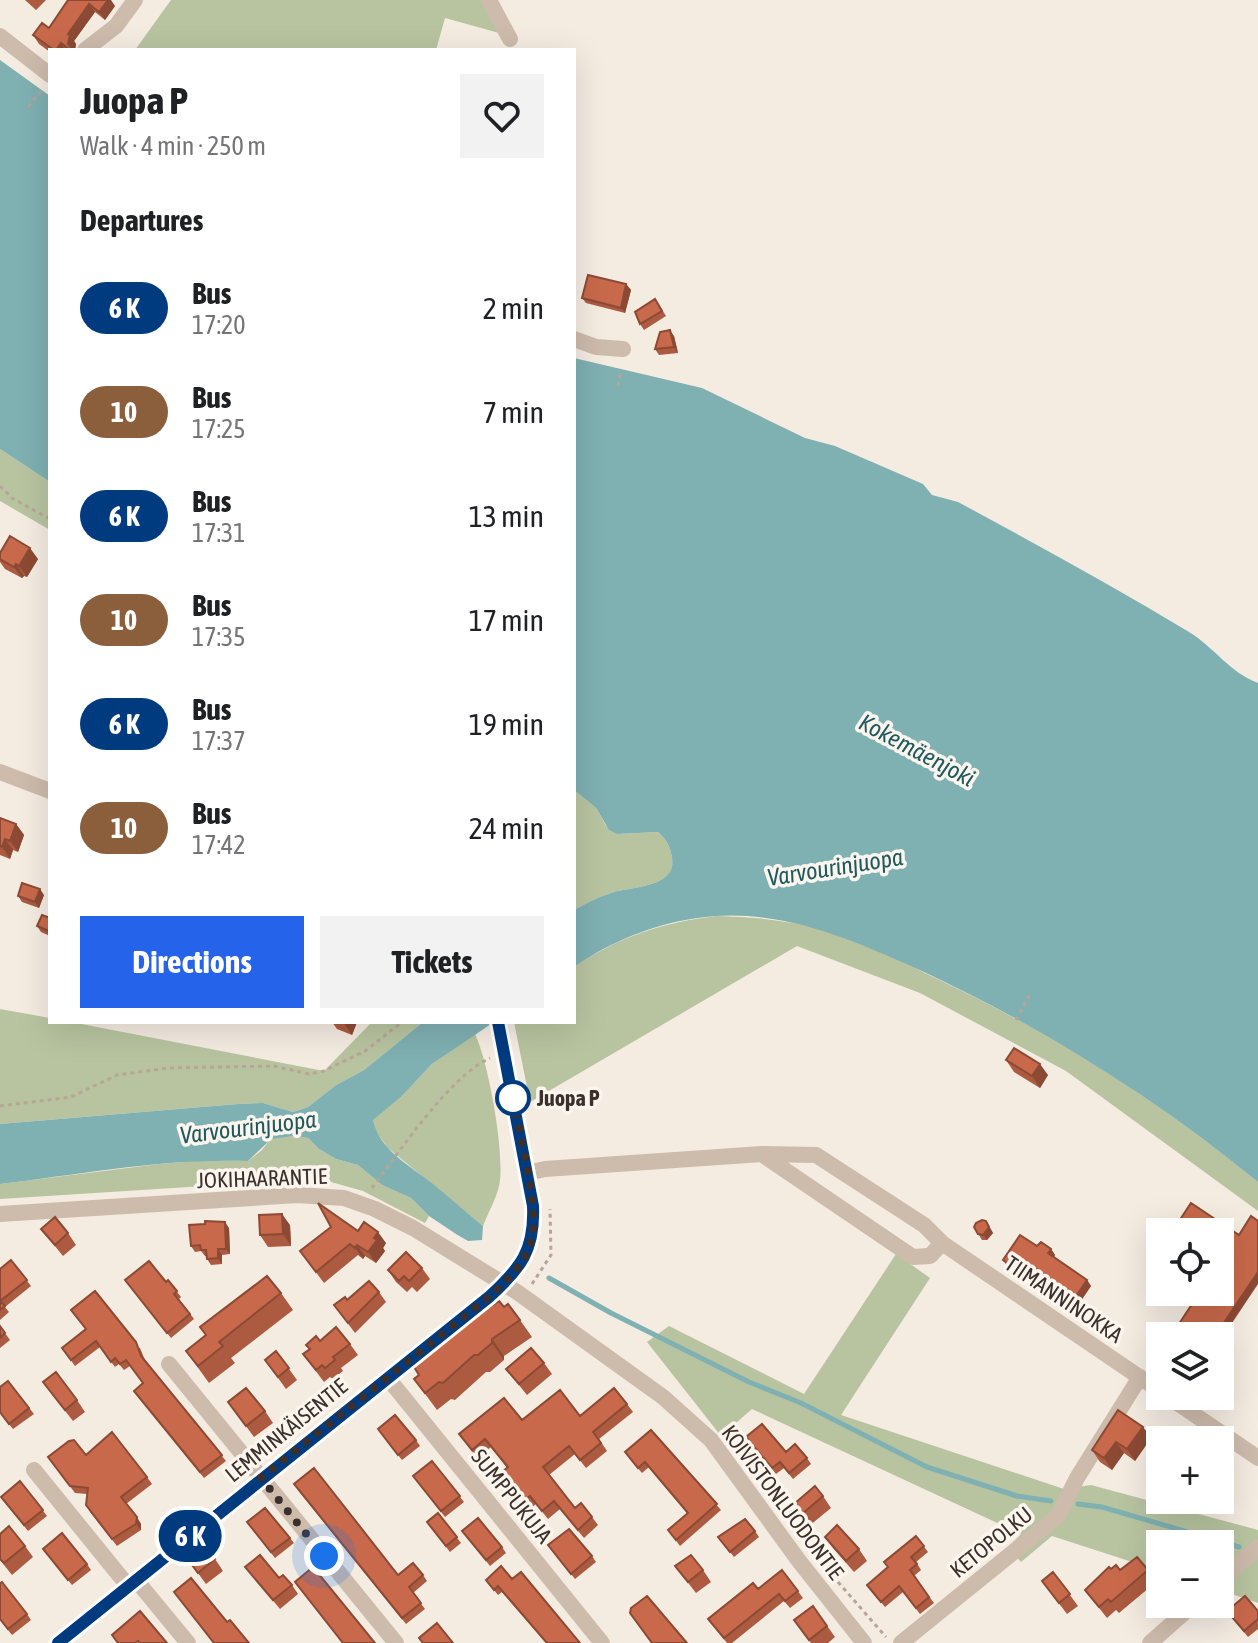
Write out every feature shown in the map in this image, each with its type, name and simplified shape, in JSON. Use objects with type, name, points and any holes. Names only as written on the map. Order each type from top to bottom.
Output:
[{"type":"street","points":[[88,48],[116,26],[135,0]]},
{"type":"street","points":[[489,0],[510,39]]},
{"type":"street","points":[[0,36],[46,82]]},
{"type":"street","points":[[576,340],[596,347],[623,349]]},
{"type":"street","points":[[0,772],[48,790]]},
{"type":"street","name":"LEMMINKÄISENTIE","points":[[58,1643],[504,1283],[519,1266],[530,1247],[534,1225],[499,1026]]},
{"type":"street","points":[[762,1154],[913,1257],[930,1256],[942,1243]]},
{"type":"street","name":"TIIMANNINOKKA","points":[[527,1173],[545,1169],[762,1154],[816,1155],[924,1225],[942,1243],[1146,1381]]},
{"type":"street","name":"JOKIHAARANTIE","points":[[0,1214],[297,1195],[344,1198],[413,1228],[504,1283]]},
{"type":"street","name":"KOIVISTONLUODONTIE","points":[[504,1283],[663,1397],[711,1440],[799,1561],[864,1643]]},
{"type":"street","points":[[169,1364],[396,1643]]},
{"type":"street","name":"SUMPPUKUJA","points":[[387,1377],[602,1643]]},
{"type":"street","name":"KETOPOLKU","points":[[901,1643],[1058,1516],[1077,1478],[1140,1377]]},
{"type":"street","points":[[1188,1410],[1258,1458]]},
{"type":"street","points":[[34,1470],[188,1643]]},
{"type":"street","points":[[1234,1568],[1258,1547]]},
{"type":"street","points":[[1150,1643],[1178,1618]]},
{"type":"path","points":[[28,107],[46,82]]},
{"type":"path","points":[[618,386],[621,370]]},
{"type":"path","points":[[0,486],[12,498],[48,518]]},
{"type":"path","points":[[1016,1020],[1030,994]]},
{"type":"path","points":[[0,1106],[71,1097],[117,1075],[168,1068],[274,1066],[309,1074],[324,1071],[365,1051],[399,1024]]},
{"type":"path","points":[[372,1188],[445,1097],[484,1061],[504,1052]]},
{"type":"green space","points":[[171,0],[496,0],[517,38],[445,18],[437,48],[136,48]]},
{"type":"green space","points":[[0,449],[48,481],[48,529],[0,501]]},
{"type":"green space","points":[[576,792],[596,808],[606,826],[617,834],[658,832],[671,854],[671,868],[667,876],[649,885],[604,896],[576,909]]},
{"type":"green space","points":[[717,916],[758,918],[812,927],[865,945],[971,995],[1057,1042],[1181,1122],[1258,1182],[1258,1211],[1066,1071],[920,993],[797,946],[530,1102],[514,1024],[576,1024],[576,966],[625,939],[678,922]]},
{"type":"green space","points":[[0,1009],[48,1018],[48,1024],[81,1024],[324,1071],[370,1024],[421,1024],[364,1070],[336,1085],[308,1107],[293,1112],[263,1103],[238,1104],[0,1124]]},
{"type":"green space","points":[[475,1034],[490,1086],[501,1172],[494,1201],[483,1226],[388,1148],[374,1129],[373,1119],[402,1096],[432,1064]]},
{"type":"green space","points":[[271,1138],[308,1138],[336,1159],[358,1165],[382,1185],[411,1198],[429,1216],[425,1223],[363,1191],[331,1182],[284,1181],[0,1199],[0,1184],[159,1164],[248,1161]]},
{"type":"green space","points":[[896,1254],[930,1278],[841,1415],[1064,1489],[1091,1485],[1146,1500],[1146,1514],[1199,1514],[1258,1530],[1258,1603],[1234,1595],[1234,1530],[1146,1530],[1146,1566],[1052,1536],[1021,1562],[1008,1547],[1021,1534],[752,1409],[721,1436],[647,1342],[669,1326],[804,1394]]},
{"type":"water","points":[[0,60],[48,95],[48,481],[0,449]]},
{"type":"water","points":[[576,358],[702,388],[805,438],[835,446],[923,484],[932,495],[958,502],[1160,615],[1198,638],[1239,673],[1258,683],[1258,1182],[1139,1094],[1012,1016],[924,972],[822,931],[770,918],[696,918],[641,932],[576,966],[576,909],[616,891],[659,881],[667,876],[671,868],[668,844],[658,832],[617,834],[609,830],[596,808],[576,792]]},
{"type":"water","name":"Varvourinjuopa","points":[[421,1024],[491,1024],[432,1064],[402,1096],[373,1120],[376,1131],[389,1149],[483,1226],[482,1240],[468,1241],[429,1216],[411,1198],[382,1185],[358,1165],[336,1159],[308,1138],[294,1136],[271,1139],[248,1161],[155,1164],[0,1184],[0,1124],[238,1104],[263,1103],[293,1112],[308,1107],[336,1085],[364,1070]]},
{"type":"building","points":[[68,0],[108,0],[99,12],[89,4],[68,34],[71,48],[61,43],[57,48],[51,48],[33,35],[42,23],[49,28]]},
{"type":"building","points":[[588,275],[626,284],[621,308],[582,298]]},
{"type":"building","points":[[655,299],[662,311],[640,324],[635,312]]},
{"type":"building","points":[[670,330],[674,347],[655,349],[660,332]]},
{"type":"building","points":[[10,536],[30,548],[19,566],[16,564],[14,567],[0,559]]},
{"type":"building","points":[[0,818],[16,824],[10,841],[5,839],[2,847],[0,846]]},
{"type":"building","points":[[22,883],[40,889],[35,902],[18,896]]},
{"type":"building","points":[[42,915],[48,917],[48,931],[37,926]]},
{"type":"building","points":[[1014,1048],[1040,1064],[1032,1076],[1006,1060]]},
{"type":"building","points":[[318,1203],[358,1231],[364,1222],[378,1232],[374,1238],[377,1240],[368,1252],[350,1244],[316,1272],[300,1251],[331,1227]]},
{"type":"building","points":[[1191,1203],[1214,1218],[1181,1218]]},
{"type":"building","points":[[282,1214],[283,1234],[260,1235],[259,1215]]},
{"type":"building","points":[[1251,1216],[1258,1221],[1258,1272],[1224,1322],[1180,1322],[1191,1306],[1234,1306],[1234,1232],[1239,1235]]},
{"type":"building","points":[[55,1217],[68,1233],[55,1245],[41,1229]]},
{"type":"building","points":[[982,1220],[989,1227],[983,1235],[978,1234],[974,1227]]},
{"type":"building","points":[[205,1221],[225,1222],[226,1249],[218,1249],[218,1258],[207,1259],[206,1250],[201,1250],[200,1245],[191,1246],[189,1225],[205,1224]]},
{"type":"building","points":[[1020,1235],[1037,1246],[1041,1242],[1051,1249],[1048,1253],[1087,1280],[1070,1305],[1003,1260]]},
{"type":"building","points":[[406,1252],[422,1268],[409,1281],[404,1276],[399,1281],[388,1270]]},
{"type":"building","points":[[11,1260],[27,1280],[0,1301],[0,1269]]},
{"type":"building","points":[[149,1261],[177,1291],[174,1294],[190,1314],[167,1333],[125,1280]]},
{"type":"building","points":[[267,1276],[281,1293],[219,1342],[223,1346],[198,1366],[186,1351],[206,1335],[200,1327]]},
{"type":"building","points":[[369,1281],[379,1292],[348,1323],[334,1305],[345,1297],[347,1300]]},
{"type":"building","points":[[95,1291],[136,1342],[141,1356],[222,1455],[200,1472],[134,1391],[143,1383],[126,1360],[120,1364],[115,1358],[111,1362],[96,1341],[71,1360],[62,1348],[86,1329],[71,1310]]},
{"type":"building","points":[[499,1301],[504,1307],[508,1304],[520,1320],[492,1339],[492,1343],[443,1383],[439,1382],[425,1393],[414,1379],[419,1375],[414,1367]]},
{"type":"building","points":[[336,1327],[350,1344],[325,1368],[322,1365],[316,1370],[303,1354],[310,1349],[306,1345],[316,1336],[320,1341]]},
{"type":"building","points":[[531,1348],[544,1363],[519,1384],[506,1369]]},
{"type":"building","points":[[276,1351],[289,1368],[278,1377],[265,1360]]},
{"type":"building","points":[[56,1372],[77,1400],[65,1410],[43,1382]]},
{"type":"building","points":[[8,1381],[29,1408],[9,1424],[0,1412],[0,1387]]},
{"type":"building","points":[[246,1388],[265,1411],[246,1426],[228,1402]]},
{"type":"building","points":[[614,1388],[627,1404],[593,1432],[601,1443],[580,1460],[569,1446],[543,1467],[575,1508],[581,1503],[592,1517],[578,1530],[554,1501],[542,1511],[530,1496],[517,1507],[494,1479],[508,1467],[485,1439],[472,1450],[459,1434],[504,1398],[522,1420],[560,1390],[580,1416]]},
{"type":"building","points":[[1118,1410],[1143,1427],[1127,1449],[1116,1442],[1104,1458],[1092,1450]]},
{"type":"building","points":[[395,1415],[416,1440],[398,1455],[378,1429]]},
{"type":"building","points":[[762,1424],[786,1452],[795,1444],[807,1458],[789,1473],[780,1462],[772,1468],[746,1437]]},
{"type":"building","points":[[651,1430],[717,1504],[676,1540],[668,1530],[688,1513],[645,1462],[638,1468],[625,1452]]},
{"type":"building","points":[[112,1432],[147,1477],[121,1497],[137,1517],[136,1524],[112,1539],[86,1505],[88,1488],[70,1486],[48,1457],[74,1440],[86,1455]]},
{"type":"building","points":[[432,1461],[460,1496],[441,1511],[413,1476]]},
{"type":"building","points":[[314,1468],[398,1575],[413,1563],[423,1575],[409,1587],[421,1603],[402,1618],[294,1484]]},
{"type":"building","points":[[20,1481],[43,1510],[24,1525],[1,1497]]},
{"type":"building","points":[[815,1486],[823,1496],[801,1515],[793,1505]]},
{"type":"building","points":[[265,1508],[290,1538],[271,1552],[247,1522]]},
{"type":"building","points":[[438,1513],[457,1537],[446,1546],[427,1522]]},
{"type":"building","points":[[478,1518],[502,1547],[486,1560],[462,1531]]},
{"type":"building","points":[[745,1519],[755,1531],[730,1552],[718,1537]]},
{"type":"building","points":[[837,1525],[859,1549],[846,1561],[825,1537]]},
{"type":"building","points":[[9,1526],[25,1546],[4,1563],[0,1559],[0,1534]]},
{"type":"building","points":[[569,1529],[592,1556],[571,1574],[548,1545]]},
{"type":"building","points":[[62,1533],[87,1564],[68,1580],[43,1549]]},
{"type":"building","points":[[916,1536],[924,1546],[911,1557],[917,1564],[910,1570],[929,1597],[916,1608],[899,1586],[881,1602],[867,1585],[888,1567],[884,1562]]},
{"type":"building","points":[[205,1548],[215,1559],[198,1573],[189,1561]]},
{"type":"building","points":[[260,1555],[279,1578],[283,1575],[292,1585],[273,1600],[245,1567]]},
{"type":"building","points":[[691,1555],[703,1570],[688,1582],[675,1566]]},
{"type":"building","points":[[1137,1557],[1146,1568],[1146,1572],[1111,1602],[1108,1599],[1099,1607],[1085,1590],[1109,1567],[1111,1569],[1116,1565],[1120,1570]]},
{"type":"building","points":[[501,1566],[512,1579],[521,1572],[580,1643],[547,1643],[498,1586],[494,1590],[486,1580]]},
{"type":"building","points":[[313,1567],[375,1643],[343,1643],[295,1582]]},
{"type":"building","points":[[782,1570],[798,1591],[785,1601],[779,1594],[724,1638],[708,1619],[753,1583],[758,1589]]},
{"type":"building","points":[[1053,1572],[1070,1594],[1059,1603],[1042,1581]]},
{"type":"building","points":[[191,1578],[227,1622],[230,1620],[249,1643],[214,1643],[174,1592]]},
{"type":"building","points":[[2,1582],[27,1614],[8,1629],[0,1619]]},
{"type":"building","points":[[647,1596],[687,1643],[652,1643],[630,1613],[631,1608]]},
{"type":"building","points":[[1245,1596],[1258,1611],[1258,1619],[1244,1631],[1233,1618],[1234,1605]]},
{"type":"building","points":[[813,1606],[827,1626],[809,1640],[794,1620]]},
{"type":"building","points":[[140,1611],[167,1643],[118,1643],[112,1635]]},
{"type":"building","points":[[437,1623],[453,1643],[423,1643],[419,1638]]},
{"type":"waterway","points":[[549,1278],[611,1313],[927,1467],[1017,1496],[1051,1501]]},
{"type":"waterway","points":[[1078,1504],[1102,1507],[1239,1547]]},
{"type":"bus line","points":[[58,1643],[489,1297],[519,1266],[530,1247],[533,1206],[498,1024]]},
{"type":"place","name":"Juopa P","points":[[513,1098]]},
{"type":"route","points":[[324,1556],[261,1478],[489,1297],[519,1266],[530,1247],[534,1225],[513,1098]]},
{"type":"water label","name":"Kokemäenjoki","points":[[917,750]]}]
